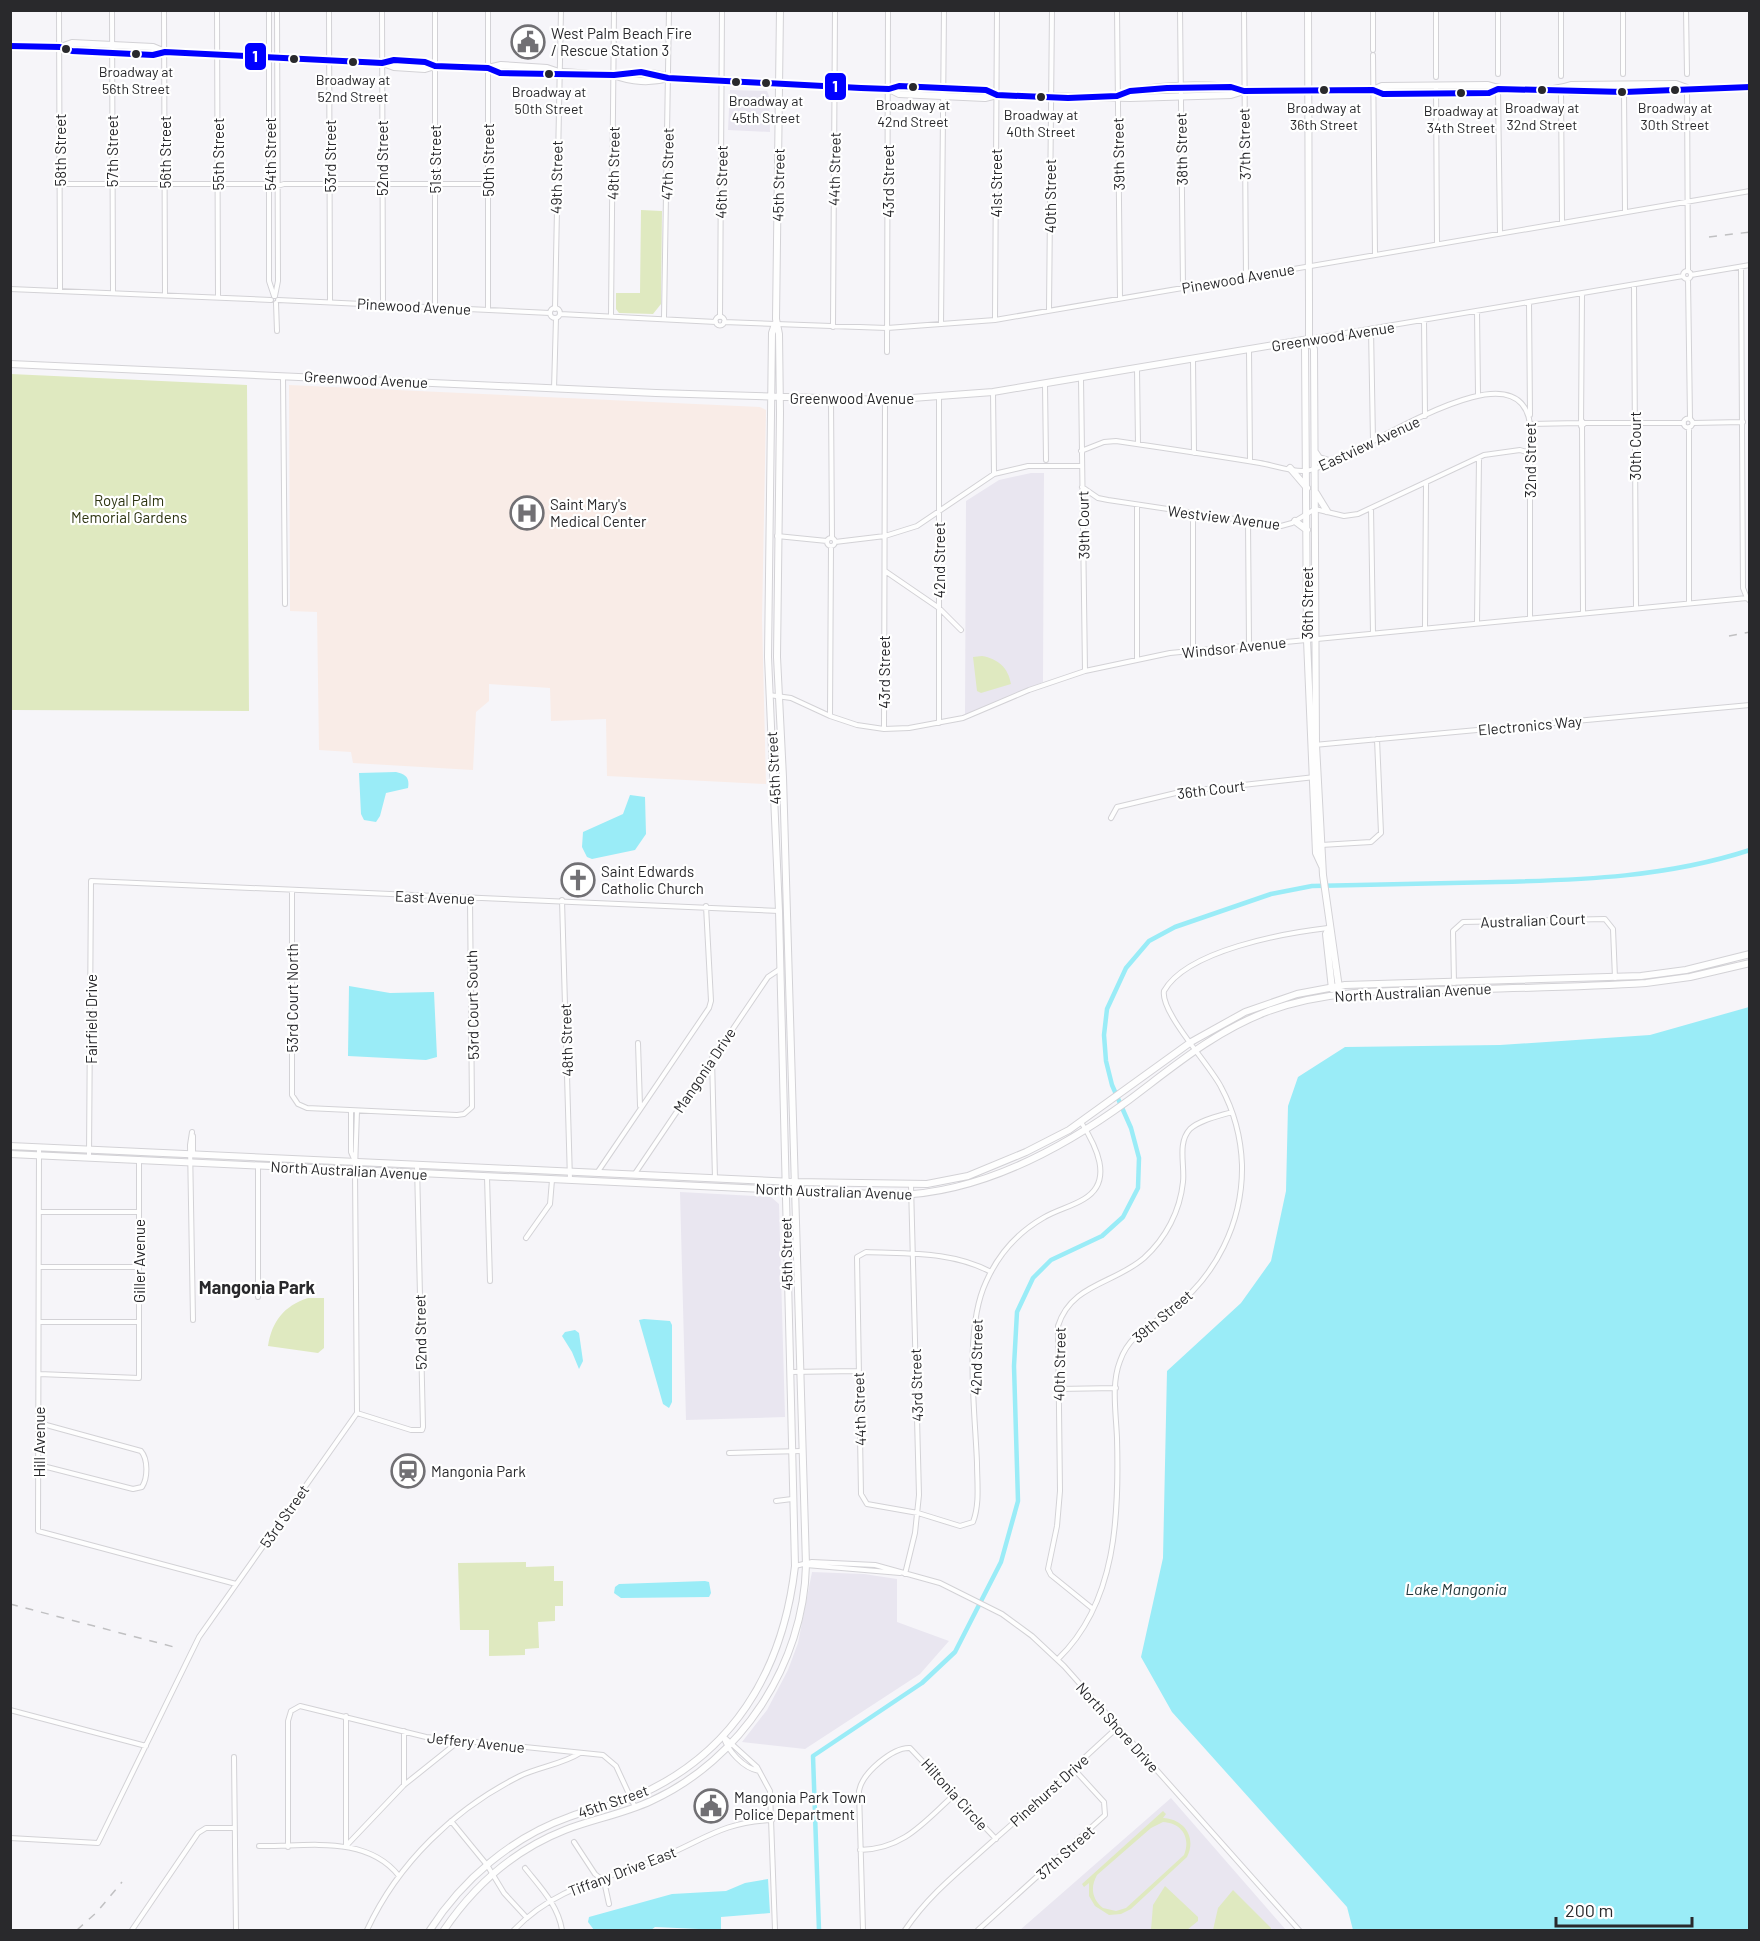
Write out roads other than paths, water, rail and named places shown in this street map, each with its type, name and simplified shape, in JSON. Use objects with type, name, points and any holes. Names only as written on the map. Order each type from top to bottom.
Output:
[{"type":"main road","name":"45th Street","points":[[430,1930],[452,1900],[487,1865],[553,1823],[631,1798],[675,1776],[723,1737],[755,1695],[774,1657],[789,1611],[795,1566],[779,911],[769,695],[768,528],[779,334],[776,324],[780,10]]},
{"type":"main road","name":"36th Street","points":[[1308,10],[1309,339],[1314,349],[1315,452],[1311,640]]},
{"type":"main road","points":[[10,46],[60,47],[72,43],[113,49],[153,47],[165,52],[382,63],[394,67],[425,69],[435,66],[488,68],[501,65],[614,75],[625,79],[656,81],[668,78],[779,83],[889,89],[899,94],[943,92],[985,98],[997,95],[1050,98],[1231,95],[1244,91],[1373,90],[1382,86],[1436,90],[1488,86],[1498,89],[1561,89],[1571,92],[1676,91],[1687,88],[1749,87]]},
{"type":"main road","points":[[1561,89],[1571,85],[1623,84],[1676,84],[1687,88]]},
{"type":"main road","points":[[1118,96],[1130,91],[1181,88],[1231,87],[1244,91]]},
{"type":"main road","name":"36th Street","points":[[1309,339],[1305,346],[1306,471],[1313,745],[1319,845],[1329,928],[1326,934],[1337,995]]},
{"type":"main road","name":"Greenwood Avenue","points":[[10,364],[776,398],[885,399],[993,392],[1309,339]]},
{"type":"main road","name":"45th Street","points":[[444,1930],[474,1892],[519,1854],[549,1837],[635,1808],[681,1784],[729,1745],[759,1709],[780,1669],[801,1608],[806,1565],[783,777],[778,695],[776,398]]},
{"type":"main road","points":[[1315,452],[1319,458],[1329,461]]},
{"type":"main road","points":[[1290,468],[1307,488]]},
{"type":"main road","points":[[1315,492],[1327,511]]},
{"type":"main road","points":[[1295,522],[1307,530]]},
{"type":"main road","name":"North Australian Avenue","points":[[1615,981],[1686,970],[1749,954]]},
{"type":"main road","name":"North Australian Avenue","points":[[794,1186],[911,1185],[968,1176],[1026,1152],[1082,1122],[1191,1042],[1229,1020],[1262,1005],[1335,986],[1454,986],[1690,977],[1749,963]]},
{"type":"main road","name":"North Australian Avenue","points":[[10,1146],[89,1157],[139,1160],[355,1170],[510,1169],[715,1179],[911,1194],[950,1189],[979,1180],[1044,1152],[1113,1111],[1196,1049],[1234,1026],[1267,1011],[1337,995],[1454,986]]},
{"type":"main road","name":"North Australian Avenue","points":[[10,1154],[90,1150],[192,1154],[356,1162],[487,1176],[592,1181],[785,1185]]},
{"type":"main road","points":[[510,1169],[510,1177]]},
{"type":"street","name":"58th Street","points":[[60,10],[60,290]]},
{"type":"street","name":"57th Street","points":[[112,10],[112,292]]},
{"type":"street","name":"56th Street","points":[[164,10],[165,294]]},
{"type":"street","name":"55th Street","points":[[217,10],[218,297]]},
{"type":"street","name":"54th Street","points":[[269,10],[280,184],[278,281],[275,299],[277,331]]},
{"type":"street","name":"54th Street","points":[[275,299],[269,281],[266,185],[277,10]]},
{"type":"street","name":"53rd Street","points":[[329,10],[330,302]]},
{"type":"street","name":"52nd Street","points":[[382,10],[383,304]]},
{"type":"street","name":"51st Street","points":[[435,10],[435,307]]},
{"type":"street","name":"50th Street","points":[[488,10],[488,309]]},
{"type":"street","name":"49th Street","points":[[555,309],[557,101],[561,10]]},
{"type":"street","name":"48th Street","points":[[611,316],[614,10]]},
{"type":"street","name":"47th Street","points":[[664,318],[669,10]]},
{"type":"street","name":"46th Street","points":[[720,317],[722,10]]},
{"type":"street","name":"44th Street","points":[[833,327],[835,10]]},
{"type":"street","name":"43rd Street","points":[[887,352],[888,10]]},
{"type":"street","points":[[941,324],[944,10]]},
{"type":"street","name":"41st Street","points":[[995,320],[997,10]]},
{"type":"street","name":"40th Street","points":[[1049,310],[1052,10]]},
{"type":"street","name":"39th Street","points":[[1117,10],[1120,298]]},
{"type":"street","name":"38th Street","points":[[1180,10],[1183,287]]},
{"type":"street","name":"37th Street","points":[[1244,10],[1246,277]]},
{"type":"street","points":[[1373,10],[1374,255]]},
{"type":"street","points":[[1436,10],[1436,77]]},
{"type":"street","points":[[1498,10],[1498,74]]},
{"type":"street","points":[[1561,10],[1561,76]]},
{"type":"street","points":[[1623,10],[1623,75]]},
{"type":"street","points":[[1686,10],[1687,74]]},
{"type":"street","points":[[1623,84],[1625,212]]},
{"type":"street","points":[[1687,88],[1686,202],[1689,273],[1685,278],[1691,423],[1689,603]]},
{"type":"street","points":[[1498,89],[1500,233]]},
{"type":"street","points":[[1561,89],[1562,223]]},
{"type":"street","points":[[1436,90],[1437,244]]},
{"type":"street","points":[[268,180],[280,184]]},
{"type":"street","points":[[60,184],[488,184]]},
{"type":"street","name":"Pinewood Avenue","points":[[716,322],[719,325],[724,322],[887,328],[995,320],[1749,191]]},
{"type":"street","points":[[1689,273],[1749,265]]},
{"type":"street","points":[[1741,267],[1743,588],[1748,599]]},
{"type":"street","name":"Greenwood Avenue","points":[[1309,339],[1685,278]]},
{"type":"street","name":"30th Court","points":[[1634,285],[1636,607]]},
{"type":"street","name":"Pinewood Avenue","points":[[10,289],[165,294],[550,313]]},
{"type":"street","points":[[1582,294],[1583,612]]},
{"type":"street","name":"32nd Street","points":[[1529,303],[1530,617]]},
{"type":"street","points":[[556,318],[550,313],[555,309],[560,314],[716,322],[720,317],[724,322]]},
{"type":"street","points":[[1477,311],[1478,394]]},
{"type":"street","points":[[554,389],[556,318],[560,314]]},
{"type":"street","points":[[1424,320],[1425,416]]},
{"type":"street","points":[[1371,329],[1373,441]]},
{"type":"street","points":[[1249,350],[1250,461]]},
{"type":"street","points":[[1193,360],[1194,453]]},
{"type":"street","points":[[1137,369],[1138,444]]},
{"type":"street","points":[[283,376],[285,604]]},
{"type":"street","name":"39th Court","points":[[1081,379],[1085,671]]},
{"type":"street","points":[[1045,384],[1046,460]]},
{"type":"street","points":[[993,392],[994,474]]},
{"type":"street","name":"Eastview Avenue","points":[[1082,451],[1111,441],[1306,471],[1478,394],[1506,394],[1516,398],[1526,408],[1530,424]]},
{"type":"street","points":[[1742,396],[1749,396]]},
{"type":"street","name":"42nd Street","points":[[939,397],[939,723]]},
{"type":"street","name":"43rd Street","points":[[884,729],[885,399]]},
{"type":"street","points":[[831,400],[834,540]]},
{"type":"street","points":[[1530,424],[1743,422]]},
{"type":"street","points":[[1315,509],[1351,516],[1479,458],[1520,450],[1530,453]]},
{"type":"street","points":[[1478,622],[1479,458]]},
{"type":"street","points":[[777,536],[829,544],[834,540],[885,537],[917,526],[994,474],[1028,466],[1082,466]]},
{"type":"street","points":[[1425,628],[1426,483]]},
{"type":"street","name":"Westview Avenue","points":[[1082,488],[1098,498],[1281,526],[1295,522],[1307,512],[1315,509]]},
{"type":"street","points":[[1137,505],[1137,659]]},
{"type":"street","points":[[1371,507],[1373,633]]},
{"type":"street","points":[[1193,513],[1193,650]]},
{"type":"street","points":[[1248,522],[1249,645]]},
{"type":"street","points":[[829,544],[830,716]]},
{"type":"street","points":[[885,571],[939,608],[961,630]]},
{"type":"street","name":"Windsor Avenue","points":[[769,695],[791,698],[856,725],[884,729],[963,718],[1029,690],[1085,671],[1137,659],[1193,650],[1636,607],[1748,599]]},
{"type":"street","name":"Electronics Way","points":[[1313,745],[1749,705]]},
{"type":"street","points":[[1319,845],[1371,842],[1380,836],[1382,827],[1377,739]]},
{"type":"street","name":"36th Court","points":[[1111,818],[1117,807],[1169,794],[1315,777]]},
{"type":"street","name":"East Avenue","points":[[91,881],[470,899],[706,906],[779,911]]},
{"type":"street","name":"Fairfield Drive","points":[[89,1157],[91,881]]},
{"type":"street","name":"53rd Court North","points":[[292,891],[292,1095],[297,1104],[307,1108],[351,1110]]},
{"type":"street","name":"53rd Court South","points":[[357,1111],[458,1115],[470,1110],[474,1100],[470,899]]},
{"type":"street","name":"48th Street","points":[[562,900],[570,1180]]},
{"type":"street","points":[[592,1181],[640,1106],[709,1008],[711,1002],[706,906]]},
{"type":"street","name":"Australian Court","points":[[1454,986],[1453,931],[1463,922],[1608,920],[1613,929],[1615,981]]},
{"type":"street","points":[[1196,1049],[1163,1000],[1164,991],[1175,977],[1192,965],[1245,945],[1287,934],[1329,928]]},
{"type":"street","name":"Mangonia Drive","points":[[634,1175],[768,977],[780,969]]},
{"type":"street","points":[[638,1043],[640,1106]]},
{"type":"street","name":"39th Street","points":[[1058,1659],[1079,1636],[1092,1609],[1110,1559],[1116,1524],[1118,1489],[1116,1388],[1120,1362],[1128,1344],[1139,1332],[1180,1303],[1202,1281],[1230,1234],[1238,1208],[1242,1181],[1239,1139],[1232,1112],[1221,1086],[1196,1049]]},
{"type":"street","points":[[712,1058],[715,1179]]},
{"type":"street","points":[[356,1162],[351,1152],[351,1110],[357,1111],[356,1162],[355,1170],[357,1413]]},
{"type":"street","name":"40th Street","points":[[1092,1609],[1051,1575],[1048,1569],[1060,1507],[1057,1334],[1063,1312],[1082,1292],[1134,1266],[1157,1244],[1172,1221],[1181,1196],[1184,1175],[1182,1147],[1186,1134],[1196,1125],[1232,1112]]},
{"type":"street","name":"42nd Street","points":[[918,1513],[964,1527],[970,1524],[975,1517],[977,1490],[974,1327],[980,1298],[991,1272],[1005,1250],[1027,1229],[1050,1214],[1083,1200],[1094,1190],[1100,1178],[1100,1163],[1082,1122]]},
{"type":"street","name":"Hill Avenue","points":[[39,1151],[38,1531],[236,1584]]},
{"type":"street","name":"Giller Avenue","points":[[39,1374],[139,1378],[139,1152]]},
{"type":"street","points":[[192,1154],[193,1320]]},
{"type":"street","points":[[258,1166],[258,1297]]},
{"type":"street","name":"52nd Street","points":[[357,1413],[411,1430],[422,1430],[423,1427],[417,1169]]},
{"type":"street","points":[[487,1176],[490,1281]]},
{"type":"street","points":[[526,1238],[550,1204],[552,1179]]},
{"type":"street","name":"43rd Street","points":[[903,1573],[918,1513],[911,1185]]},
{"type":"street","points":[[39,1212],[139,1212]]},
{"type":"street","name":"44th Street","points":[[913,1254],[866,1252],[855,1260],[861,1494],[864,1502],[918,1513]]},
{"type":"street","points":[[913,1254],[958,1258],[991,1272]]},
{"type":"street","points":[[39,1267],[139,1267]]},
{"type":"street","points":[[39,1322],[139,1322]]},
{"type":"street","points":[[789,1372],[858,1371]]},
{"type":"street","points":[[1058,1389],[1116,1388]]},
{"type":"street","name":"53rd Street","points":[[10,1839],[98,1843],[199,1637],[357,1413]]},
{"type":"street","points":[[39,1423],[141,1451],[146,1459],[145,1482],[139,1489],[132,1489],[39,1465]]},
{"type":"street","points":[[729,1453],[802,1451]]},
{"type":"street","points":[[776,1501],[792,1499]]},
{"type":"street","name":"North Shore Drive","points":[[806,1565],[812,1562],[861,1564],[940,1583],[974,1598],[1020,1626],[1058,1659],[1299,1930]]},
{"type":"street","points":[[861,1564],[874,1571]]},
{"type":"street","name":"North Shore Drive","points":[[795,1566],[903,1573]]},
{"type":"street","name":"Jeffery Avenue","points":[[288,1847],[288,1721],[291,1711],[303,1705],[426,1737],[603,1755],[612,1760],[635,1808]]},
{"type":"street","points":[[10,1710],[146,1746]]},
{"type":"street","points":[[346,1716],[346,1846]]},
{"type":"street","name":"Pinehurst Drive","points":[[905,1930],[945,1881],[996,1839],[1118,1727]]},
{"type":"street","points":[[404,1731],[404,1785]]},
{"type":"street","points":[[723,1737],[753,1770],[760,1771],[770,1791],[775,1930]]},
{"type":"street","points":[[346,1846],[404,1785],[459,1740]]},
{"type":"street","name":"Hiltonia Circle","points":[[863,1930],[860,1784],[867,1771],[901,1749],[907,1747],[916,1751],[996,1839]]},
{"type":"street","points":[[366,1930],[399,1876],[451,1821],[507,1783],[581,1752]]},
{"type":"street","points":[[234,1757],[236,1930]]},
{"type":"street","name":"37th Street","points":[[978,1930],[1106,1815],[1104,1802],[1072,1767]]},
{"type":"street","points":[[860,1850],[885,1848],[899,1842],[954,1795]]},
{"type":"street","name":"Tiffany Drive East","points":[[514,1930],[550,1899],[601,1878],[660,1858],[730,1825],[772,1820]]},
{"type":"street","points":[[451,1821],[487,1865],[504,1893],[527,1918]]},
{"type":"street","points":[[132,1930],[198,1833],[206,1828],[235,1828]]},
{"type":"street","points":[[574,1842],[601,1878],[609,1904]]},
{"type":"street","points":[[258,1846],[346,1846],[372,1853],[388,1864],[399,1876]]},
{"type":"street","points":[[525,1868],[550,1899],[560,1919],[562,1930]]},
{"type":"water","points":[[396,772],[406,777],[408,788],[386,793],[380,816],[376,822],[364,820],[361,814],[359,773]]},
{"type":"water","points":[[630,795],[645,797],[646,834],[635,850],[592,859],[587,857],[582,847],[583,832],[623,814]]},
{"type":"water","points":[[349,986],[390,993],[434,992],[437,1057],[426,1060],[348,1056]]},
{"type":"water","name":"Lake Mangonia","points":[[1749,1007],[1749,1930],[1353,1930],[1347,1907],[1172,1712],[1141,1657],[1163,1558],[1167,1371],[1241,1303],[1271,1261],[1286,1191],[1288,1106],[1298,1077],[1345,1047],[1500,1045],[1650,1035]]},
{"type":"water","points":[[639,1320],[670,1321],[672,1325],[672,1402],[669,1408],[663,1404]]},
{"type":"water","points":[[575,1330],[579,1333],[583,1361],[579,1369],[562,1336],[565,1332]]},
{"type":"water","points":[[709,1582],[711,1593],[709,1597],[621,1598],[614,1593],[615,1587],[619,1584]]},
{"type":"water","points":[[768,1879],[770,1913],[721,1917],[721,1930],[655,1927],[651,1930],[594,1930],[588,1922],[589,1917],[672,1894],[726,1891],[745,1883]]},
{"type":"waterway","points":[[819,1930],[813,1756],[922,1683],[955,1652],[1001,1562],[1018,1501],[1014,1366],[1017,1312],[1033,1278],[1051,1260],[1102,1236],[1123,1217],[1138,1188],[1139,1158],[1131,1128],[1112,1085],[1106,1061],[1104,1035],[1107,1009],[1126,968],[1149,941],[1175,927],[1271,894],[1312,886],[1594,878],[1688,866],[1750,850]]},
{"type":"railway","points":[[1709,237],[1750,232]]},
{"type":"railway","points":[[1729,636],[1750,632]]},
{"type":"railway","points":[[10,1604],[174,1647]]},
{"type":"railway","points":[[77,1930],[97,1912],[122,1882]]},
{"type":"place","name":"West Palm Beach Fire / Rescue Station 3","points":[[528,42]]},
{"type":"place","name":"Broadway at 56th Street","points":[[136,54]]},
{"type":"place","name":"Broadway at 52nd Street","points":[[353,62]]},
{"type":"place","name":"Broadway at 50th Street","points":[[549,74]]},
{"type":"place","name":"Broadway at 45th Street","points":[[766,83]]},
{"type":"place","name":"Broadway at 42nd Street","points":[[913,87]]},
{"type":"place","name":"Broadway at 36th Street","points":[[1324,90]]},
{"type":"place","name":"Broadway at 32nd Street","points":[[1542,90]]},
{"type":"place","name":"Broadway at 30th Street","points":[[1675,90]]},
{"type":"place","name":"Broadway at 34th Street","points":[[1461,93]]},
{"type":"place","name":"Broadway at 40th Street","points":[[1041,97]]},
{"type":"place","name":"Saint Mary's Medical Center","points":[[527,513]]},
{"type":"place","name":"Saint Edwards Catholic Church","points":[[578,880]]},
{"type":"place","name":"Mangonia Park","points":[[408,1471]]},
{"type":"place","name":"Mangonia Park Town Police Department","points":[[711,1806]]},
{"type":"district","name":"Mangonia Park","points":[[257,1287]]},
{"type":"park label","name":"Royal Palm Memorial Gardens","points":[[129,508]]}]
